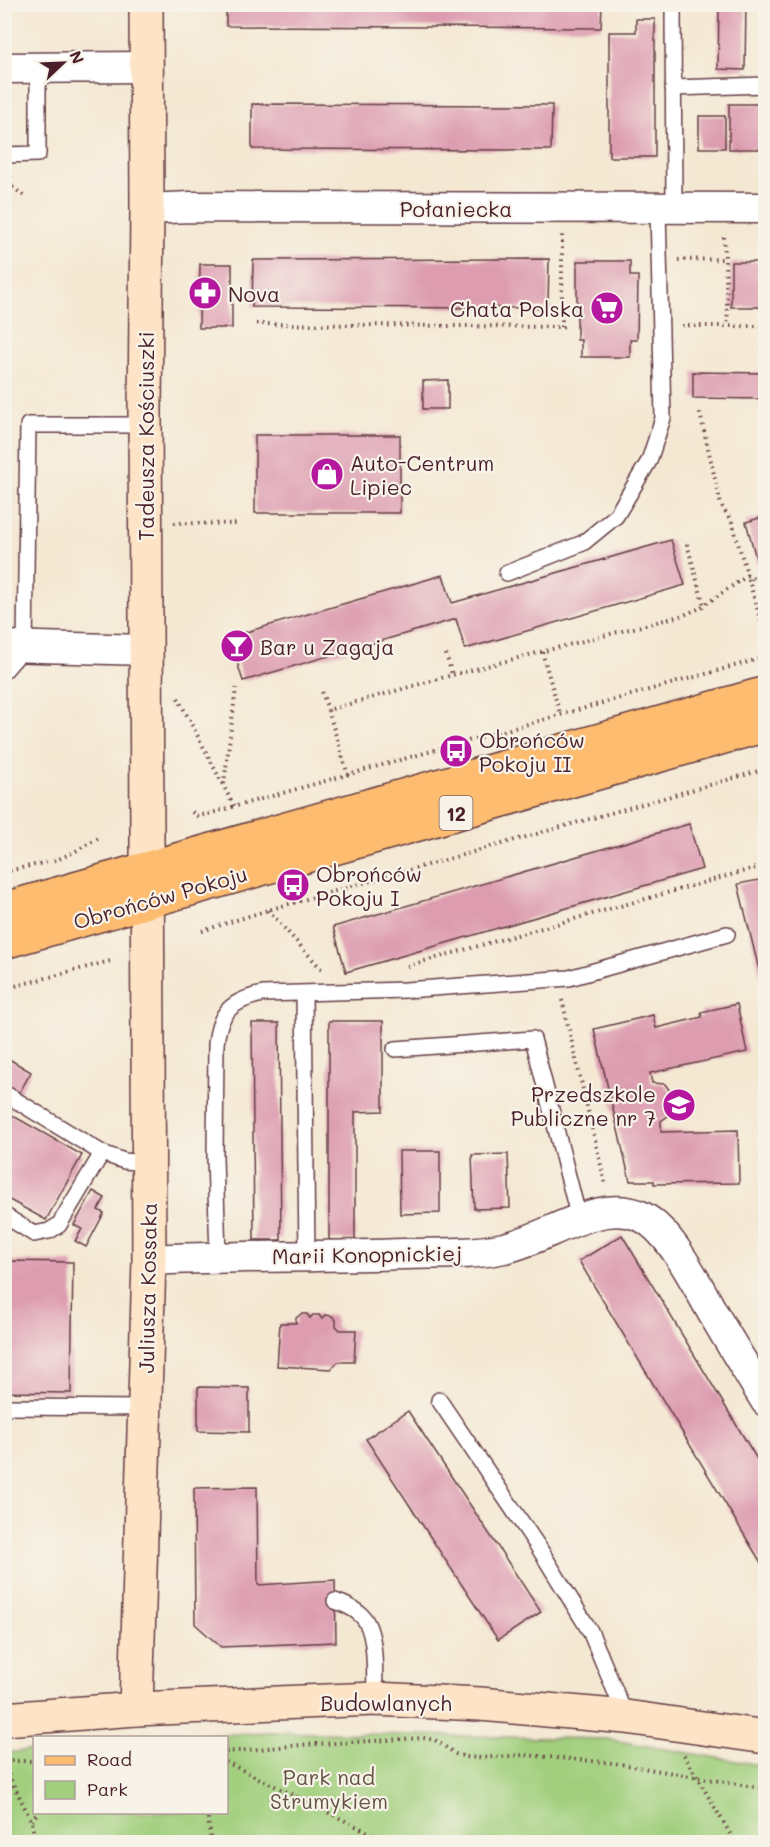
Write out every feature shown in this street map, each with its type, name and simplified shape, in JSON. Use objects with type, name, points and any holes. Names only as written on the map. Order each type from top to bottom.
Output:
[{"type":"main road","name":"Obrońców Pokoju","points":[[4,909],[765,693]]},
{"type":"main road","name":"Obrońców Pokoju","points":[[4,942],[765,725]]},
{"type":"street","name":"Tadeusza Kościuszki","points":[[146,4],[147,868]]},
{"type":"street","points":[[4,68],[146,67]]},
{"type":"street","name":"Połaniecka","points":[[147,209],[190,207],[765,208]]},
{"type":"street","points":[[15,646],[145,650]]},
{"type":"street","name":"Juliusza Kossaka","points":[[136,1709],[149,1260],[147,868]]},
{"type":"street","points":[[611,1212],[638,1215],[652,1222],[676,1250],[765,1401]]},
{"type":"street","name":"Marii Konopnickiej","points":[[149,1260],[488,1251],[517,1245],[579,1220],[611,1212]]},
{"type":"street","name":"Budowlanych","points":[[4,1719],[136,1709],[375,1699],[480,1704],[626,1718],[765,1737]]},
{"type":"lane","points":[[507,573],[583,543],[616,516],[649,461],[663,418],[660,260],[666,208],[673,88],[672,4]]},
{"type":"lane","points":[[4,155],[38,154],[38,68]]},
{"type":"lane","points":[[673,88],[765,85]]},
{"type":"lane","points":[[4,671],[15,646],[28,425],[145,425]]},
{"type":"lane","points":[[218,1257],[215,1157],[218,1028],[224,1014],[235,1004],[250,996],[263,994],[406,990],[569,978],[727,934]]},
{"type":"lane","points":[[304,993],[307,1255]]},
{"type":"lane","points":[[395,1049],[532,1039],[579,1220]]},
{"type":"lane","points":[[4,1093],[102,1153],[124,1161],[147,1163]]},
{"type":"lane","points":[[4,1215],[34,1234],[50,1231],[59,1226],[102,1153]]},
{"type":"lane","points":[[439,1400],[539,1548],[590,1631],[626,1718]]},
{"type":"lane","points":[[4,1407],[145,1408]]},
{"type":"lane","points":[[335,1601],[362,1615],[369,1626],[372,1640],[375,1699]]},
{"type":"path","points":[[256,324],[562,327],[562,235]]},
{"type":"path","points":[[724,235],[728,326]]},
{"type":"path","points":[[660,260],[725,259]]},
{"type":"path","points":[[661,326],[765,326]]},
{"type":"path","points":[[700,413],[721,505],[732,522],[765,639]]},
{"type":"path","points":[[173,523],[236,524]]},
{"type":"path","points":[[687,544],[704,606]]},
{"type":"path","points":[[747,576],[765,584]]},
{"type":"path","points":[[328,710],[452,675],[684,615],[704,606],[747,576]]},
{"type":"path","points":[[542,652],[560,715]]},
{"type":"path","points":[[446,654],[452,675]]},
{"type":"path","points":[[192,812],[196,816],[234,806],[765,657]]},
{"type":"path","points":[[224,785],[236,688]]},
{"type":"path","points":[[322,692],[348,775]]},
{"type":"path","points":[[176,694],[234,806]]},
{"type":"path","points":[[202,931],[268,910],[765,769]]},
{"type":"path","points":[[4,872],[52,861],[99,838]]},
{"type":"path","points":[[400,968],[765,865]]},
{"type":"path","points":[[268,910],[324,972]]},
{"type":"path","points":[[4,989],[114,960]]},
{"type":"path","points":[[557,978],[611,1212]]},
{"type":"path","points":[[228,1752],[423,1738],[435,1740],[456,1754],[466,1757],[526,1755],[614,1763],[765,1789]]},
{"type":"path","points":[[4,1751],[7,1772],[32,1822],[35,1842]]},
{"type":"path","points":[[683,1754],[735,1842]]},
{"type":"path","points":[[5,1761],[33,1761]]},
{"type":"path","points":[[228,1763],[388,1842]]},
{"type":"path","points":[[32,1822],[37,1814]]},
{"type":"path","points":[[207,1814],[211,1842]]},
{"type":"green space","name":"Park nad Strumykiem","points":[[267,1732],[606,1739],[765,1766],[765,1842],[5,1842],[5,1753],[33,1750],[33,1814],[228,1814],[228,1736],[202,1736]]},
{"type":"building","points":[[226,4],[602,4],[601,28],[226,26]]},
{"type":"building","points":[[719,4],[746,4],[745,70],[718,69]]},
{"type":"building","points":[[636,19],[655,19],[655,157],[609,157],[609,32],[636,32]]},
{"type":"building","points":[[252,104],[552,105],[551,150],[252,149]]},
{"type":"building","points":[[729,104],[766,104],[766,149],[729,149]]},
{"type":"building","points":[[699,116],[725,116],[725,148],[699,148]]},
{"type":"building","points":[[549,259],[548,308],[252,307],[253,260]]},
{"type":"building","name":"Chata Polska","points":[[577,261],[630,261],[630,276],[638,276],[637,340],[630,340],[630,357],[581,357],[581,340],[577,340]]},
{"type":"building","points":[[731,262],[766,262],[766,307],[731,307]]},
{"type":"building","points":[[200,264],[232,264],[232,328],[199,328]]},
{"type":"building","points":[[693,372],[766,373],[766,399],[693,398]]},
{"type":"building","points":[[448,380],[448,409],[423,409],[423,381]]},
{"type":"building","name":"Auto-Centrum Lipiec","points":[[255,435],[400,435],[400,513],[255,513]]},
{"type":"building","points":[[766,516],[766,575],[761,576],[746,522]]},
{"type":"building","points":[[671,540],[685,585],[465,649],[456,619],[243,681],[229,637],[443,575],[452,603]]},
{"type":"building","points":[[689,824],[702,869],[346,972],[333,927]]},
{"type":"building","points":[[764,879],[766,887],[766,973],[760,974],[738,884]]},
{"type":"building","points":[[737,1004],[747,1052],[650,1073],[652,1083],[665,1084],[681,1107],[661,1121],[661,1132],[738,1130],[739,1183],[654,1184],[654,1181],[630,1181],[594,1029],[653,1015],[656,1028],[702,1017],[701,1012]]},
{"type":"building","points":[[329,1021],[383,1021],[383,1111],[355,1112],[355,1240],[329,1240]]},
{"type":"building","points":[[252,1023],[279,1023],[281,1240],[254,1240]]},
{"type":"building","points":[[4,1056],[31,1072],[8,1113],[82,1155],[46,1220],[4,1197]]},
{"type":"building","points":[[399,1151],[440,1151],[440,1213],[400,1214]]},
{"type":"building","points":[[508,1154],[510,1208],[474,1209],[472,1155]]},
{"type":"building","points":[[93,1191],[105,1198],[98,1210],[104,1213],[86,1247],[75,1241],[82,1229],[74,1225]]},
{"type":"building","points":[[622,1235],[766,1474],[766,1571],[579,1261]]},
{"type":"building","points":[[4,1261],[73,1262],[71,1393],[4,1392]]},
{"type":"building","points":[[301,1314],[307,1314],[310,1318],[313,1315],[319,1315],[322,1319],[326,1315],[332,1316],[340,1330],[356,1330],[354,1362],[338,1362],[331,1369],[277,1366],[280,1323],[296,1323],[296,1318]]},
{"type":"building","points":[[198,1387],[249,1388],[249,1432],[198,1431]]},
{"type":"building","points":[[408,1411],[541,1612],[498,1640],[366,1439]]},
{"type":"building","points":[[257,1487],[258,1585],[335,1580],[336,1642],[221,1647],[195,1624],[194,1488]]},
{"type":"place","name":"Nova","points":[[205,293]]},
{"type":"place","name":"Chata Polska","points":[[607,308]]},
{"type":"place","name":"Auto-Centrum Lipiec","points":[[327,474]]},
{"type":"place","name":"Bar u Zagaja","points":[[237,646]]},
{"type":"place","name":"Obrońców Pokoju II","points":[[456,751]]},
{"type":"place","name":"Obrońców Pokoju I","points":[[293,885]]},
{"type":"place","name":"Przedszkole Publiczne nr 7","points":[[679,1105]]}]
